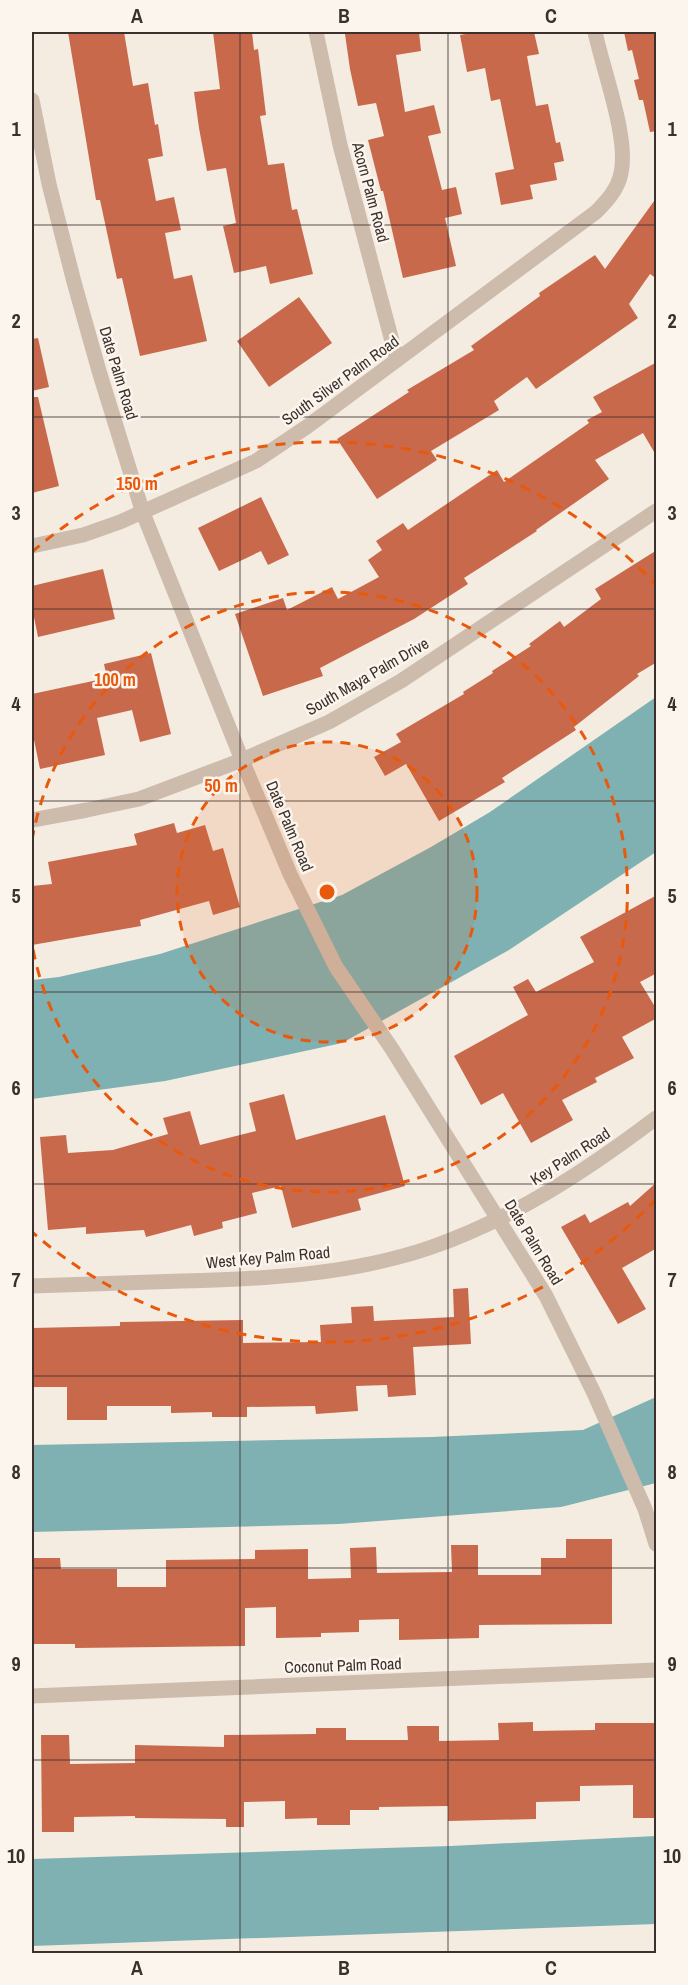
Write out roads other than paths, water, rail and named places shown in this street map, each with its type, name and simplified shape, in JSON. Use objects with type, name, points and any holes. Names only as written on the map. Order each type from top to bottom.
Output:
[{"type":"street","name":"Acorn Palm Road","points":[[316,32],[340,145],[398,360]]},
{"type":"street","name":"South Silver Palm Road","points":[[32,546],[84,535],[143,513],[256,461],[309,426],[596,212],[611,196],[621,176],[624,154],[596,32]]},
{"type":"street","name":"Date Palm Road","points":[[32,100],[49,184],[74,282],[143,513],[290,874],[336,967],[392,1049],[546,1296],[594,1393],[645,1509],[657,1544]]},
{"type":"street","name":"South Maya Palm Drive","points":[[32,820],[139,798],[242,760],[328,722],[401,681],[657,511]]},
{"type":"street","name":"Key Palm Road","points":[[499,1219],[604,1157],[657,1118]]},
{"type":"street","name":"West Key Palm Road","points":[[32,1286],[257,1279],[322,1272],[429,1248],[499,1219]]},
{"type":"street","name":"Coconut Palm Road","points":[[32,1696],[657,1670]]},
{"type":"water","points":[[656,697],[656,852],[509,950],[342,1043],[165,1081],[32,1099],[32,980],[59,977],[160,954],[342,895],[490,812]]},
{"type":"water","points":[[656,1397],[656,1483],[561,1507],[339,1524],[32,1532],[32,1445],[432,1437],[583,1430]]},
{"type":"water","points":[[656,1836],[656,1924],[32,1946],[32,1859],[451,1846]]}]
